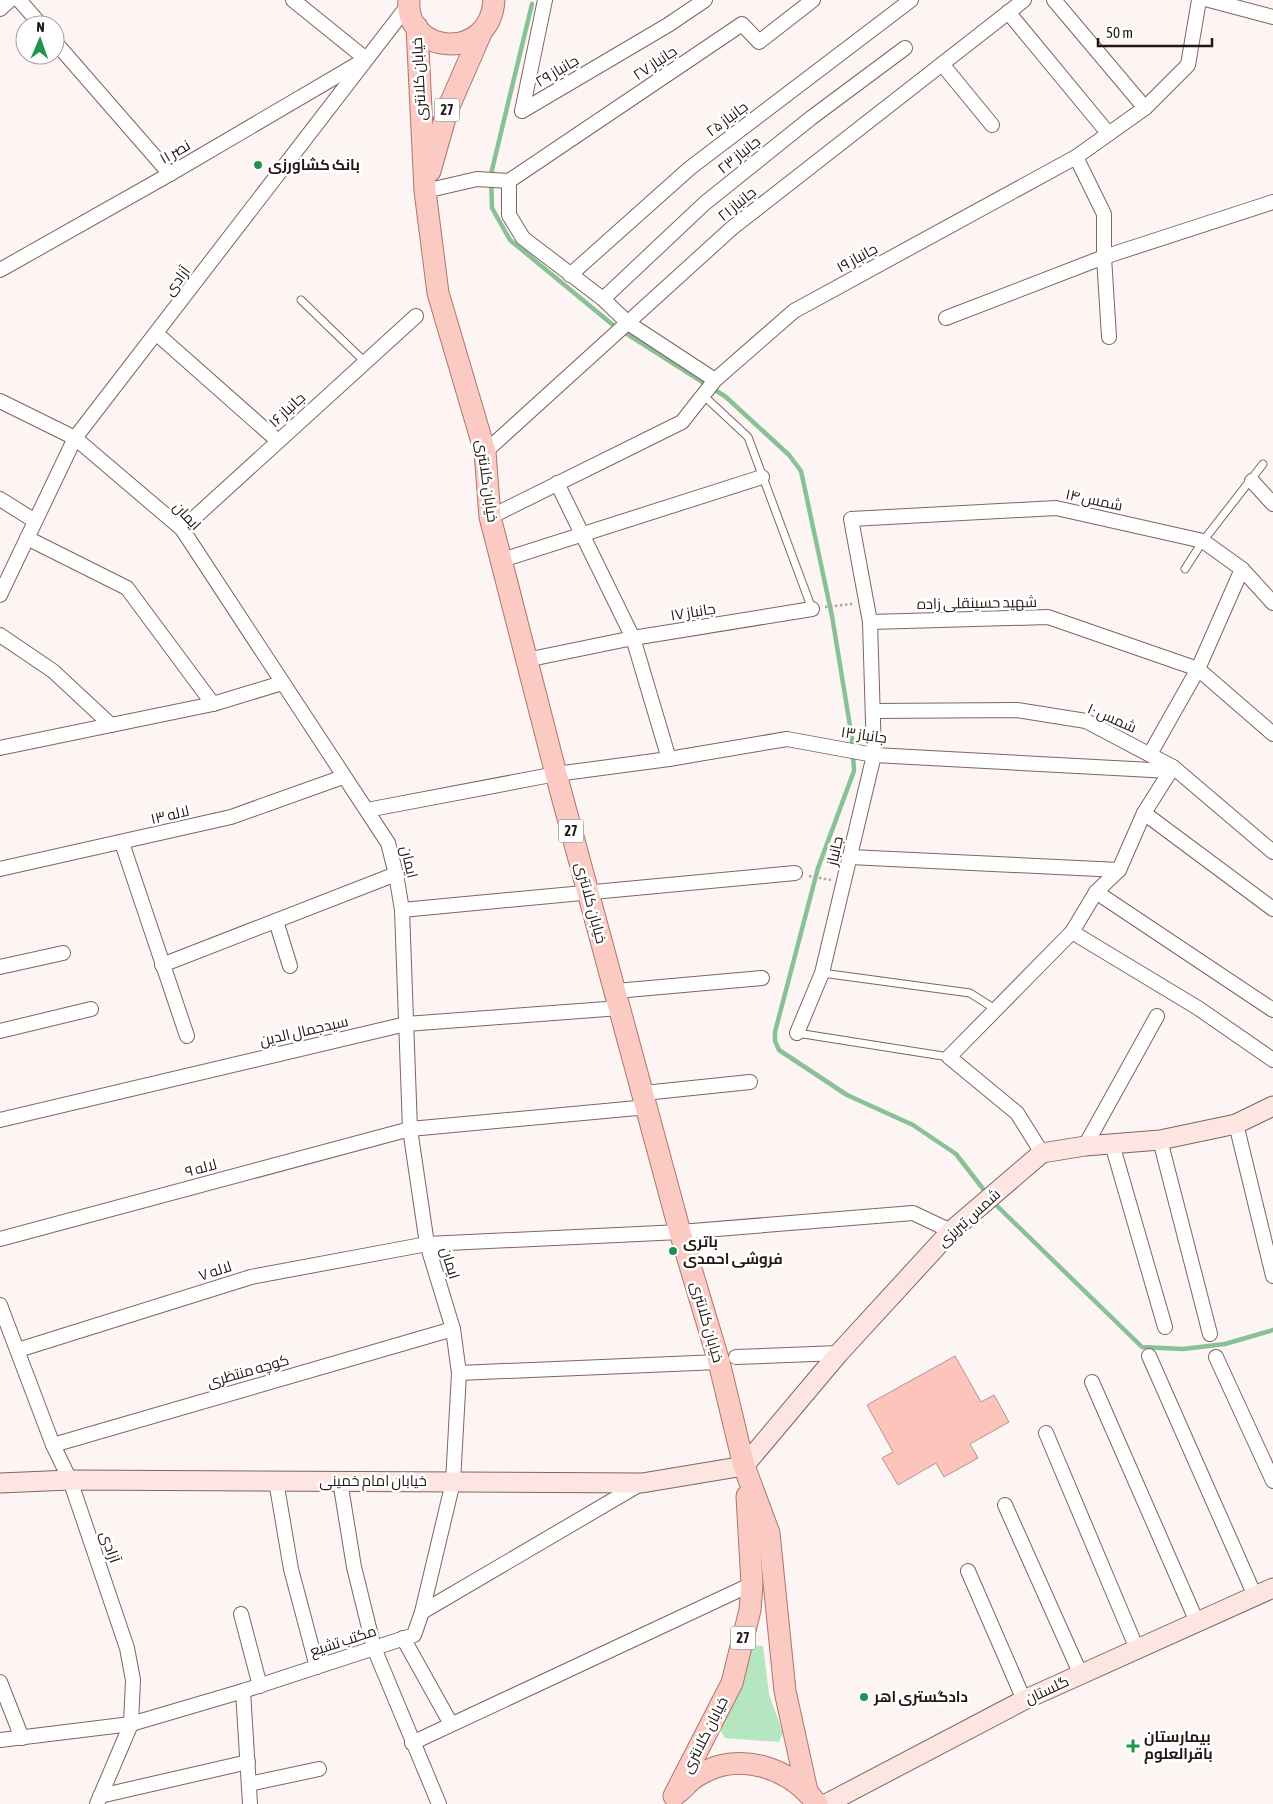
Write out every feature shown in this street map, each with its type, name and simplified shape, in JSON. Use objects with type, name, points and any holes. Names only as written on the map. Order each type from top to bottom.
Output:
[{"type":"main road","name":"27","points":[[481,33],[490,18],[494,0]]},
{"type":"main road","name":"27","points":[[409,2],[417,27]]},
{"type":"main road","points":[[417,27],[436,42],[447,45],[459,44],[481,33]]},
{"type":"main road","name":"خیابان کلانتری","points":[[417,27],[425,191],[438,293],[485,452],[490,518],[526,660],[680,1232],[728,1359],[744,1466],[751,1535],[752,1584],[750,1610],[732,1683],[669,1801]]},
{"type":"main road","name":"خیابان کلانتری","points":[[425,191],[447,111],[481,33]]},
{"type":"main road","name":"خیابان کلانتری","points":[[744,1466],[769,1533],[785,1691],[812,1798]]},
{"type":"main road","points":[[669,1801],[697,1776],[725,1765],[747,1764],[755,1764],[784,1773],[812,1798]]},
{"type":"street","points":[[0,9],[10,0]]},
{"type":"street","points":[[19,0],[32,15]]},
{"type":"street","points":[[293,0],[366,58]]},
{"type":"street","name":"جانباز ۲۹","points":[[545,0],[522,111],[668,25],[705,0]]},
{"type":"street","name":"جانباز ۲۷","points":[[509,181],[742,24],[759,42],[813,0]]},
{"type":"street","name":"جانباز ۲۵","points":[[570,275],[690,168],[911,0]]},
{"type":"street","name":"جانباز ۲۱","points":[[485,452],[732,228],[1024,0]]},
{"type":"street","points":[[1054,0],[1145,108]]},
{"type":"street","name":"جانباز ۱۹","points":[[490,518],[682,422],[715,380],[794,311],[1076,157],[1145,108],[1188,66],[1199,0]]},
{"type":"street","points":[[1209,0],[1273,17]]},
{"type":"street","name":"آزادی","points":[[0,595],[75,438],[157,334],[409,2]]},
{"type":"street","points":[[1008,12],[1108,133]]},
{"type":"street","name":"جانباز ۲۳","points":[[603,299],[705,203],[811,118],[905,48]]},
{"type":"street","points":[[65,53],[170,174]]},
{"type":"street","name":"نصر ۱۱","points":[[0,270],[170,174],[366,58]]},
{"type":"street","points":[[942,64],[992,125]]},
{"type":"street","points":[[1076,157],[1104,214],[1104,257],[1109,337]]},
{"type":"street","points":[[425,191],[477,179],[509,181],[509,215],[523,238],[603,299],[628,323],[715,380]]},
{"type":"street","points":[[946,318],[1104,257],[1273,202]]},
{"type":"street","name":"جانباز ۱۶","points":[[182,530],[364,361],[416,316]]},
{"type":"street","points":[[157,334],[278,441]]},
{"type":"street","name":"ایمان","points":[[0,401],[75,438],[182,530],[388,843],[402,910],[410,1129],[427,1244],[459,1359],[453,1482]]},
{"type":"street","points":[[502,560],[762,477]]},
{"type":"street","points":[[1252,481],[1273,504]]},
{"type":"street","points":[[557,483],[581,536],[633,638],[669,760]]},
{"type":"street","points":[[0,499],[35,521]]},
{"type":"street","name":"شمس ۱۴","points":[[852,519],[1056,508],[1203,541],[1242,569],[1273,603]]},
{"type":"street","name":"جانباز","points":[[797,1033],[822,973],[874,755],[870,622],[852,519]]},
{"type":"street","points":[[27,538],[127,588],[213,704]]},
{"type":"street","points":[[1150,754],[1198,669],[1242,569]]},
{"type":"street","name":"جانباز ۱۷","points":[[526,660],[633,638],[812,609]]},
{"type":"street","name":"شهید حسینقلی زاده","points":[[870,622],[1048,617],[1198,669]]},
{"type":"street","points":[[0,635],[53,671],[111,725]]},
{"type":"street","points":[[1198,669],[1273,734]]},
{"type":"street","points":[[0,748],[213,704],[282,683]]},
{"type":"street","name":"شمس ۱۰","points":[[873,711],[1017,710],[1086,721],[1150,754],[1172,769],[1273,852]]},
{"type":"street","name":"جانباز ۱۳","points":[[367,810],[556,774],[669,760],[787,739],[874,755],[1172,769]]},
{"type":"street","points":[[1172,769],[1144,813],[1119,870],[1096,892],[1072,932],[949,1057],[1017,1113],[1042,1153],[1085,1146],[1160,1140],[1236,1124],[1273,1106]]},
{"type":"street","name":"لاله ۱۳","points":[[0,869],[231,817],[343,777]]},
{"type":"street","points":[[1144,813],[1273,909]]},
{"type":"street","points":[[122,843],[187,1036]]},
{"type":"street","points":[[850,857],[1119,870]]},
{"type":"street","points":[[402,910],[795,873]]},
{"type":"street","points":[[162,965],[396,874]]},
{"type":"street","points":[[1096,892],[1273,1010]]},
{"type":"street","points":[[276,921],[290,966]]},
{"type":"street","points":[[1072,932],[1198,1008],[1273,1060]]},
{"type":"street","points":[[0,967],[63,953]]},
{"type":"street","name":"سیدجمال الدین","points":[[0,1120],[406,1024],[618,1000],[762,978]]},
{"type":"street","points":[[0,1031],[91,1010]]},
{"type":"street","points":[[1085,1146],[1157,1016]]},
{"type":"street","name":"لاله ۹","points":[[0,1239],[410,1129],[646,1100],[750,1082]]},
{"type":"street","points":[[1236,1124],[1273,1276]]},
{"type":"street","points":[[1160,1140],[1210,1334]]},
{"type":"street","points":[[1112,1144],[1164,1327]]},
{"type":"street","name":"شمس تبریزی","points":[[744,1466],[839,1353],[951,1231],[1042,1153]]},
{"type":"street","name":"لاله ۷","points":[[18,1350],[251,1277],[427,1244],[680,1232],[913,1213],[951,1231]]},
{"type":"street","name":"آزادی","points":[[0,1305],[53,1444],[70,1480],[127,1648],[133,1680],[131,1724],[99,1800]]},
{"type":"street","name":"کوچه منتظری","points":[[53,1444],[452,1329]]},
{"type":"street","points":[[459,1373],[839,1353]]},
{"type":"street","points":[[1149,1356],[1255,1596]]},
{"type":"street","points":[[1216,1357],[1273,1481]]},
{"type":"street","points":[[1092,1382],[1197,1622]]},
{"type":"street","points":[[1046,1433],[1137,1649]]},
{"type":"street","name":"خیابان امام خمینی","points":[[0,1483],[70,1480],[642,1483],[744,1466]]},
{"type":"street","points":[[276,1481],[291,1569],[317,1667]]},
{"type":"street","points":[[340,1481],[354,1567],[374,1648],[439,1804]]},
{"type":"street","name":"مکتب تشیع","points":[[0,1740],[131,1724],[243,1692],[414,1635],[422,1612],[453,1482]]},
{"type":"street","points":[[422,1612],[642,1483]]},
{"type":"street","points":[[1005,1505],[1081,1675]]},
{"type":"street","points":[[968,1571],[1024,1700]]},
{"type":"street","points":[[412,1743],[752,1584]]},
{"type":"street","name":"گلستان","points":[[826,1804],[1024,1700],[1273,1588]]},
{"type":"street","points":[[241,1614],[260,1686]]},
{"type":"street","points":[[403,1638],[452,1724]]},
{"type":"street","points":[[0,1682],[22,1738]]},
{"type":"street","points":[[243,1692],[250,1804]]},
{"type":"street","points":[[99,1800],[248,1762]]},
{"type":"street","points":[[249,1784],[320,1769]]},
{"type":"lane","points":[[301,300],[364,361]]},
{"type":"lane","points":[[704,396],[748,437],[812,609]]},
{"type":"lane","points":[[1185,568],[1203,541],[1252,481],[1263,464]]},
{"type":"lane","points":[[822,973],[970,993],[995,1009]]},
{"type":"lane","name":"جانباز","points":[[797,1033],[949,1057]]},
{"type":"path","points":[[812,609],[866,602]]},
{"type":"path","points":[[795,873],[844,882]]},
{"type":"green space","points":[[751,1645],[763,1646],[769,1694],[783,1733],[779,1742],[725,1738],[718,1726]]},
{"type":"building","points":[[955,1356],[981,1402],[994,1395],[1009,1422],[970,1444],[978,1458],[944,1477],[936,1463],[898,1485],[882,1458],[893,1452],[867,1405]]},
{"type":"waterway","points":[[532,4],[491,174],[492,208],[510,240],[613,325],[726,397],[789,455],[801,471],[832,616],[852,738],[854,771],[818,868],[775,1032],[775,1041],[779,1050],[847,1095],[913,1125],[956,1154],[987,1194]]},
{"type":"waterway","points":[[993,1202],[1142,1347],[1183,1349],[1225,1344],[1273,1330]]},
{"type":"place","name":"بانک کشاورزی","points":[[258,165]]},
{"type":"place","name":"باتری فروشی احمدی","points":[[673,1251]]},
{"type":"place","name":"دادگستری اهر","points":[[864,1697]]},
{"type":"place","name":"بیمارستان باقرالعلوم","points":[[1133,1746]]}]
